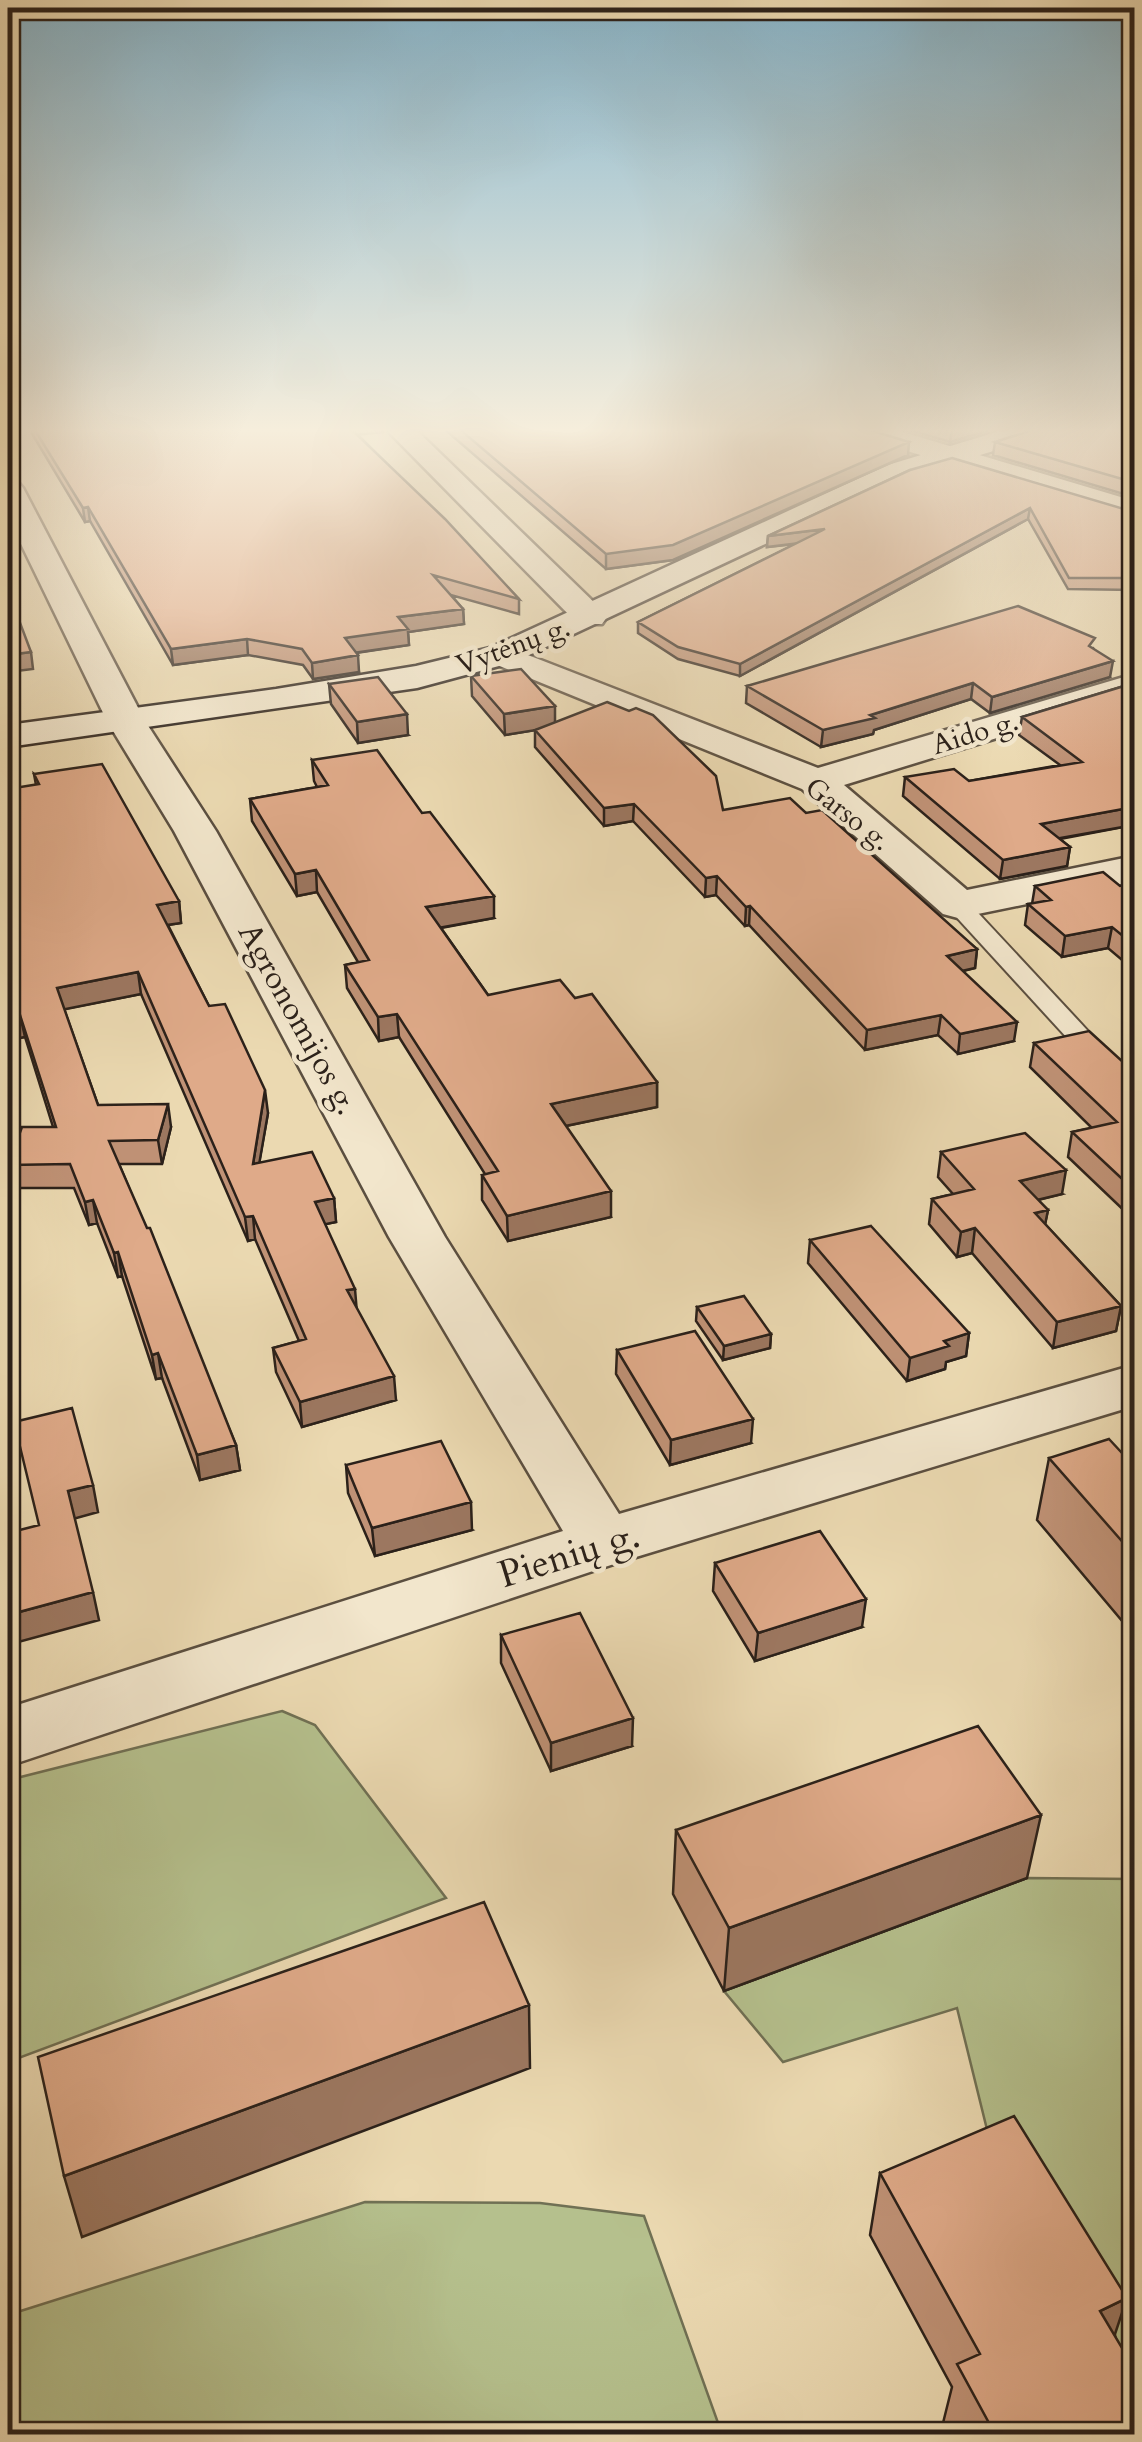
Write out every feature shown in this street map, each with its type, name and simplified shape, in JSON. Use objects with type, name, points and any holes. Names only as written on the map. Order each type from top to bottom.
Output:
[{"type":"street","name":"Agronomijos g.","points":[[35,541],[126,721],[194,831],[417,1236],[603,1543]]},
{"type":"street","points":[[513,541],[590,617]]},
{"type":"street","name":"Vytėnų g.","points":[[8,736],[417,676],[502,655],[747,541]]},
{"type":"street","name":"Garso g.","points":[[502,655],[816,782],[958,905]]},
{"type":"street","name":"Aido g.","points":[[816,782],[1134,684]]},
{"type":"street","points":[[958,905],[1134,869]]},
{"type":"street","name":"Pienių g.","points":[[8,1737],[603,1543],[1134,1385]]},
{"type":"lane","points":[[958,905],[1078,1035]]},
{"type":"green space","points":[[282,1711],[315,1725],[446,1898],[8,2062],[8,1784],[13,1779]]},
{"type":"green space","points":[[1027,1878],[1134,1879],[1134,2434],[999,2178],[957,2008],[783,2062],[724,1991]]},
{"type":"green space","points":[[365,2202],[540,2203],[644,2216],[722,2434],[8,2434],[8,2315]]},
{"type":"building","points":[[108,541],[465,541],[519,599],[433,575],[463,609],[398,617],[408,629],[345,638],[358,655],[312,663],[302,649],[247,639],[171,649]]},
{"type":"building","points":[[591,541],[682,541],[673,545],[606,554]]},
{"type":"building","points":[[801,541],[969,541],[740,664],[678,647],[638,622]]},
{"type":"building","points":[[1048,541],[1134,541],[1134,578],[1069,578]]},
{"type":"building","points":[[8,591],[31,652],[8,655]]},
{"type":"building","points":[[1018,606],[1095,638],[1089,646],[1113,661],[992,697],[973,683],[870,715],[875,718],[823,730],[747,686]]},
{"type":"building","points":[[521,669],[555,706],[504,714],[471,676]]},
{"type":"building","points":[[378,677],[407,714],[357,722],[329,684]]},
{"type":"building","points":[[1134,683],[1134,807],[1041,824],[1070,847],[1003,860],[905,777],[954,769],[969,781],[1082,762],[1022,717]]},
{"type":"building","points":[[607,702],[653,715],[716,776],[723,810],[790,798],[806,813],[822,810],[977,949],[947,956],[1017,1022],[960,1034],[941,1015],[867,1030],[717,876],[706,878],[634,804],[604,808],[535,730]]},
{"type":"building","points":[[377,750],[422,813],[430,812],[494,896],[426,907],[488,995],[560,980],[575,998],[592,994],[657,1082],[551,1104],[611,1191],[507,1216],[482,1175],[498,1171],[397,1014],[378,1017],[345,965],[369,960],[316,870],[295,874],[250,799],[328,785],[312,760]]},
{"type":"building","points":[[102,764],[179,901],[157,905],[209,1006],[225,1004],[265,1090],[253,1164],[312,1152],[334,1198],[315,1202],[355,1289],[347,1290],[394,1376],[300,1402],[273,1348],[306,1339],[253,1216],[245,1217],[138,972],[57,988],[98,1105],[168,1104],[158,1140],[109,1141],[150,1228],[236,1445],[197,1455],[158,1353],[152,1355],[118,1252],[114,1253],[93,1200],[85,1202],[70,1164],[9,1165],[8,1169],[8,1138],[18,1138],[22,1127],[56,1127],[20,1015],[8,1017],[8,789],[39,784],[34,774]]},
{"type":"building","points":[[1103,872],[1120,886],[1134,883],[1134,945],[1112,927],[1065,936],[1028,904],[1051,900],[1035,886]]},
{"type":"building","points":[[1089,1031],[1134,1072],[1134,1190],[1072,1132],[1117,1122],[1034,1043]]},
{"type":"building","points":[[1025,1133],[1066,1170],[1020,1181],[1048,1210],[1035,1213],[1121,1306],[1057,1322],[975,1228],[961,1232],[932,1199],[974,1189],[941,1152]]},
{"type":"building","points":[[871,1226],[969,1333],[944,1341],[949,1346],[910,1358],[810,1240]]},
{"type":"building","points":[[744,1296],[771,1334],[724,1346],[697,1307]]},
{"type":"building","points":[[695,1331],[753,1419],[671,1440],[617,1350]]},
{"type":"building","points":[[72,1408],[93,1485],[68,1491],[93,1592],[8,1615],[8,1533],[39,1525],[14,1422]]},
{"type":"building","points":[[1109,1439],[1134,1466],[1134,1555],[1049,1458]]},
{"type":"building","points":[[441,1441],[471,1502],[372,1528],[346,1465]]},
{"type":"building","points":[[820,1531],[866,1599],[758,1633],[715,1563]]},
{"type":"building","points":[[580,1613],[633,1718],[551,1743],[501,1635]]},
{"type":"building","points":[[978,1726],[1041,1815],[729,1928],[676,1830]]},
{"type":"building","points":[[484,1902],[529,2005],[64,2176],[38,2057]]},
{"type":"building","points":[[1014,2116],[1127,2298],[1100,2311],[1134,2368],[1134,2434],[995,2434],[957,2364],[980,2354],[880,2173]]}]
